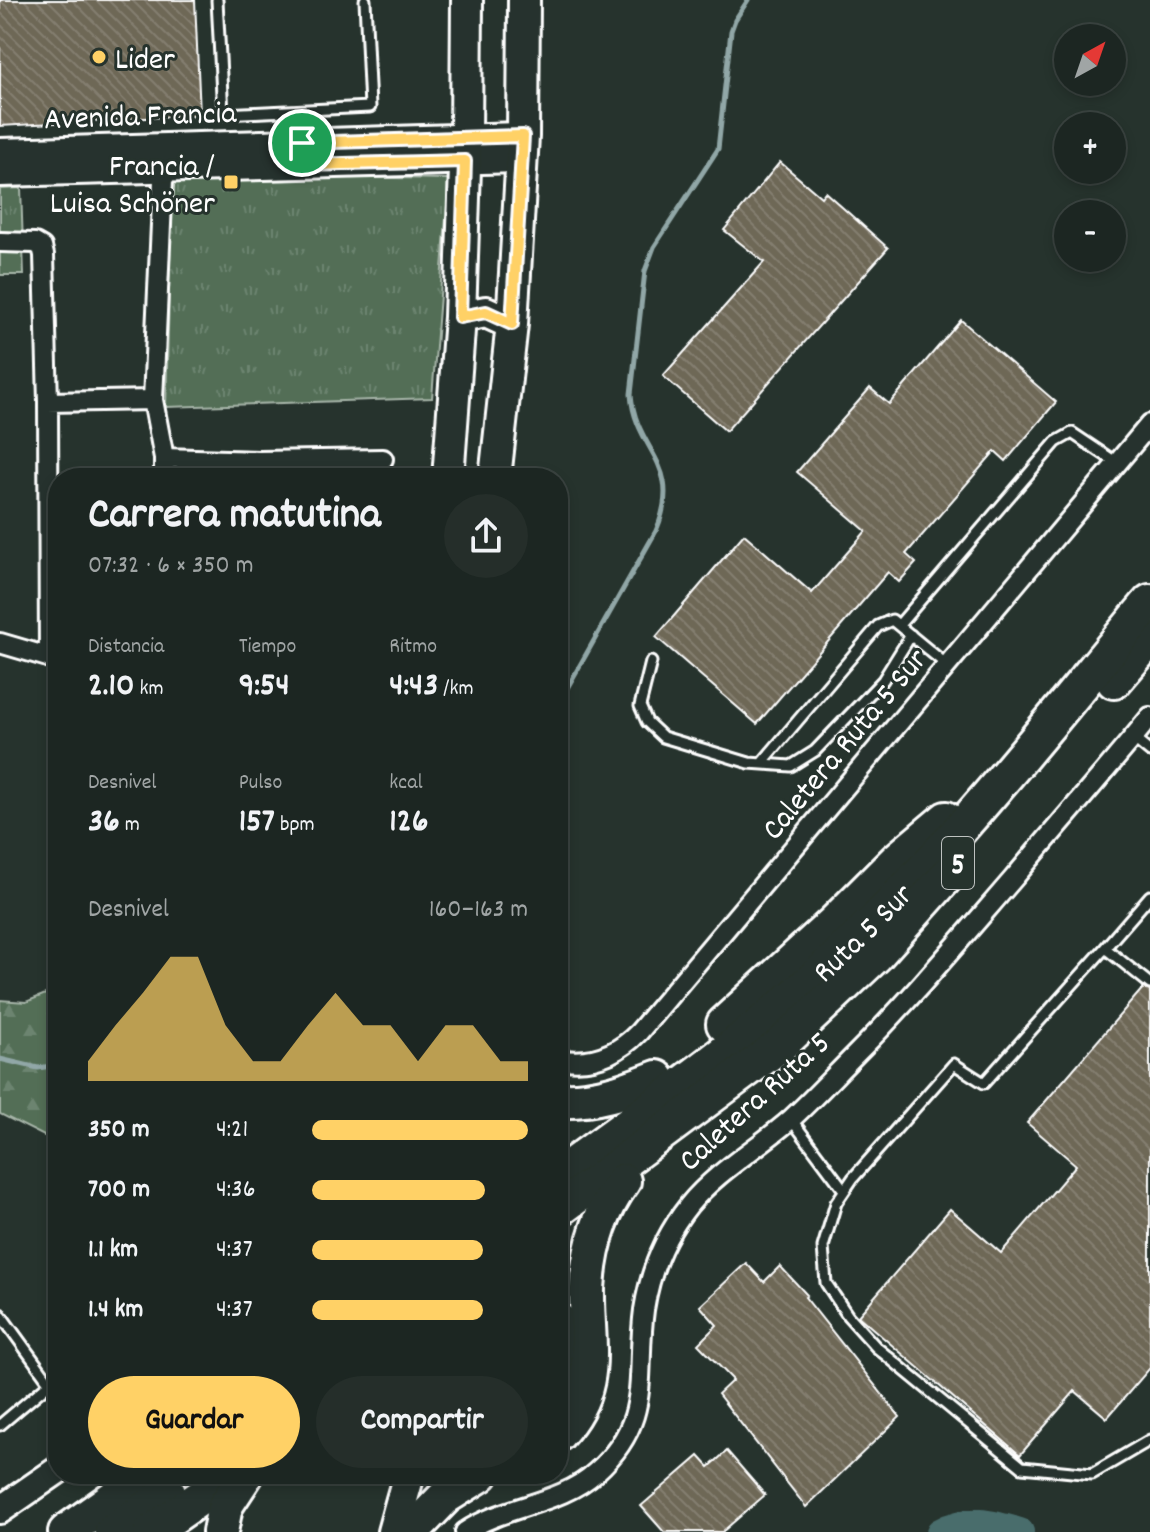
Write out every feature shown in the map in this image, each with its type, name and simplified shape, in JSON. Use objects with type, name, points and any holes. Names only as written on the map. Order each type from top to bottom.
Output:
[{"type":"highway","name":"Ruta 5 Sur","points":[[568,1169],[726,1051],[818,975],[895,899],[996,786],[1150,602]]},
{"type":"highway","name":"Ruta 5 Sur","points":[[568,1203],[749,1070],[840,992],[912,918],[1150,639]]},
{"type":"highway","points":[[568,1143],[657,1078],[755,997],[915,843],[996,786]]},
{"type":"highway","points":[[568,1227],[749,1070]]},
{"type":"highway","points":[[568,1101],[605,1097],[657,1078]]},
{"type":"highway","points":[[568,1421],[588,1384],[587,1290],[592,1248],[604,1210],[623,1181]]},
{"type":"highway","points":[[568,1334],[585,1365],[588,1384]]},
{"type":"highway","points":[[66,1532],[126,1484]]},
{"type":"highway","points":[[112,1532],[180,1484]]},
{"type":"highway","points":[[151,1532],[220,1484]]},
{"type":"highway","points":[[220,1532],[225,1506],[239,1484]]},
{"type":"highway","points":[[411,1532],[446,1496],[465,1484]]},
{"type":"main road","points":[[449,468],[460,317],[467,0]]},
{"type":"main road","points":[[496,468],[512,324],[522,148],[524,0]]},
{"type":"main road","name":"Avenida Francia","points":[[4,163],[522,148]]},
{"type":"main road","points":[[460,317],[486,312],[512,324]]},
{"type":"main road","points":[[0,1510],[48,1477]]},
{"type":"main road","points":[[380,1532],[392,1484]]},
{"type":"main road","points":[[393,1532],[406,1484]]},
{"type":"street","points":[[164,158],[153,400],[164,468]]},
{"type":"street","points":[[0,242],[35,243],[43,251],[50,468]]},
{"type":"street","points":[[48,402],[153,400]]},
{"type":"street","name":"Caletera Ruta 5 Sur","points":[[568,1060],[600,1058],[621,1048],[639,1032],[1150,424]]},
{"type":"street","points":[[164,458],[312,468]]},
{"type":"street","points":[[349,468],[383,459]]},
{"type":"street","points":[[0,643],[48,657]]},
{"type":"street","name":"Caletera Ruta 5","points":[[465,1532],[495,1516],[574,1489],[597,1472],[616,1451],[637,1408],[641,1392],[642,1331],[647,1292],[670,1233],[700,1193],[791,1119],[903,1006],[1150,717]]},
{"type":"lane","points":[[217,0],[223,114],[370,107],[365,0]]},
{"type":"lane","points":[[299,111],[303,154]]},
{"type":"lane","points":[[899,625],[1056,442],[1072,433],[1117,463]]},
{"type":"lane","points":[[761,764],[878,626],[892,620],[948,666]]},
{"type":"lane","points":[[651,662],[640,706],[647,722],[663,737],[749,763],[791,766],[815,751],[883,680],[911,635]]},
{"type":"lane","points":[[1133,738],[1150,752]]},
{"type":"lane","points":[[1150,896],[984,1083],[954,1064],[844,1190],[825,1232],[823,1247],[826,1283],[848,1316],[893,1363],[1022,1467],[1092,1474],[1150,1440]]},
{"type":"lane","points":[[1105,948],[1150,984]]},
{"type":"lane","points":[[791,1119],[844,1190]]},
{"type":"lane","points":[[0,1314],[48,1380]]},
{"type":"lane","points":[[0,1425],[48,1385]]},
{"type":"green space","points":[[172,177],[449,179],[432,398],[166,407]]},
{"type":"green space","points":[[21,188],[24,275],[0,275],[0,189]]},
{"type":"green space","points":[[48,993],[48,1135],[44,1136],[0,1114],[0,1000],[26,1002]]},
{"type":"building","name":"Lider","points":[[0,0],[195,0],[200,115],[0,126]]},
{"type":"building","points":[[780,162],[821,197],[825,192],[888,248],[726,431],[663,376],[764,262],[724,230]]},
{"type":"building","points":[[961,320],[1056,402],[1006,461],[995,451],[906,554],[916,563],[899,582],[888,572],[757,724],[656,637],[744,534],[812,593],[866,531],[797,472],[870,388],[889,404]]},
{"type":"building","points":[[1143,988],[1150,991],[1150,1368],[1107,1418],[1075,1391],[1020,1455],[858,1316],[950,1209],[1001,1253],[1076,1165],[1027,1123]]},
{"type":"building","points":[[746,1263],[764,1282],[780,1266],[807,1295],[805,1297],[900,1417],[806,1507],[718,1394],[733,1380],[698,1344],[717,1325],[700,1306]]},
{"type":"building","points":[[727,1451],[765,1495],[722,1532],[664,1532],[641,1506],[699,1456],[709,1467]]},
{"type":"waterway","points":[[568,686],[656,531],[663,508],[665,489],[662,473],[634,414],[631,394],[645,271],[654,247],[718,149],[731,31],[748,0]]},
{"type":"waterway","points":[[0,1059],[38,1068],[48,1066]]},
{"type":"waterway","points":[[940,1532],[970,1523],[1020,1532]]},
{"type":"place","name":"Lider","points":[[99,57]]},
{"type":"place","name":"Francia / Luisa Schöner","points":[[231,182]]},
{"type":"route","points":[[523,136],[512,324],[486,312],[460,317],[465,161],[304,165],[302,143],[523,136]]}]
